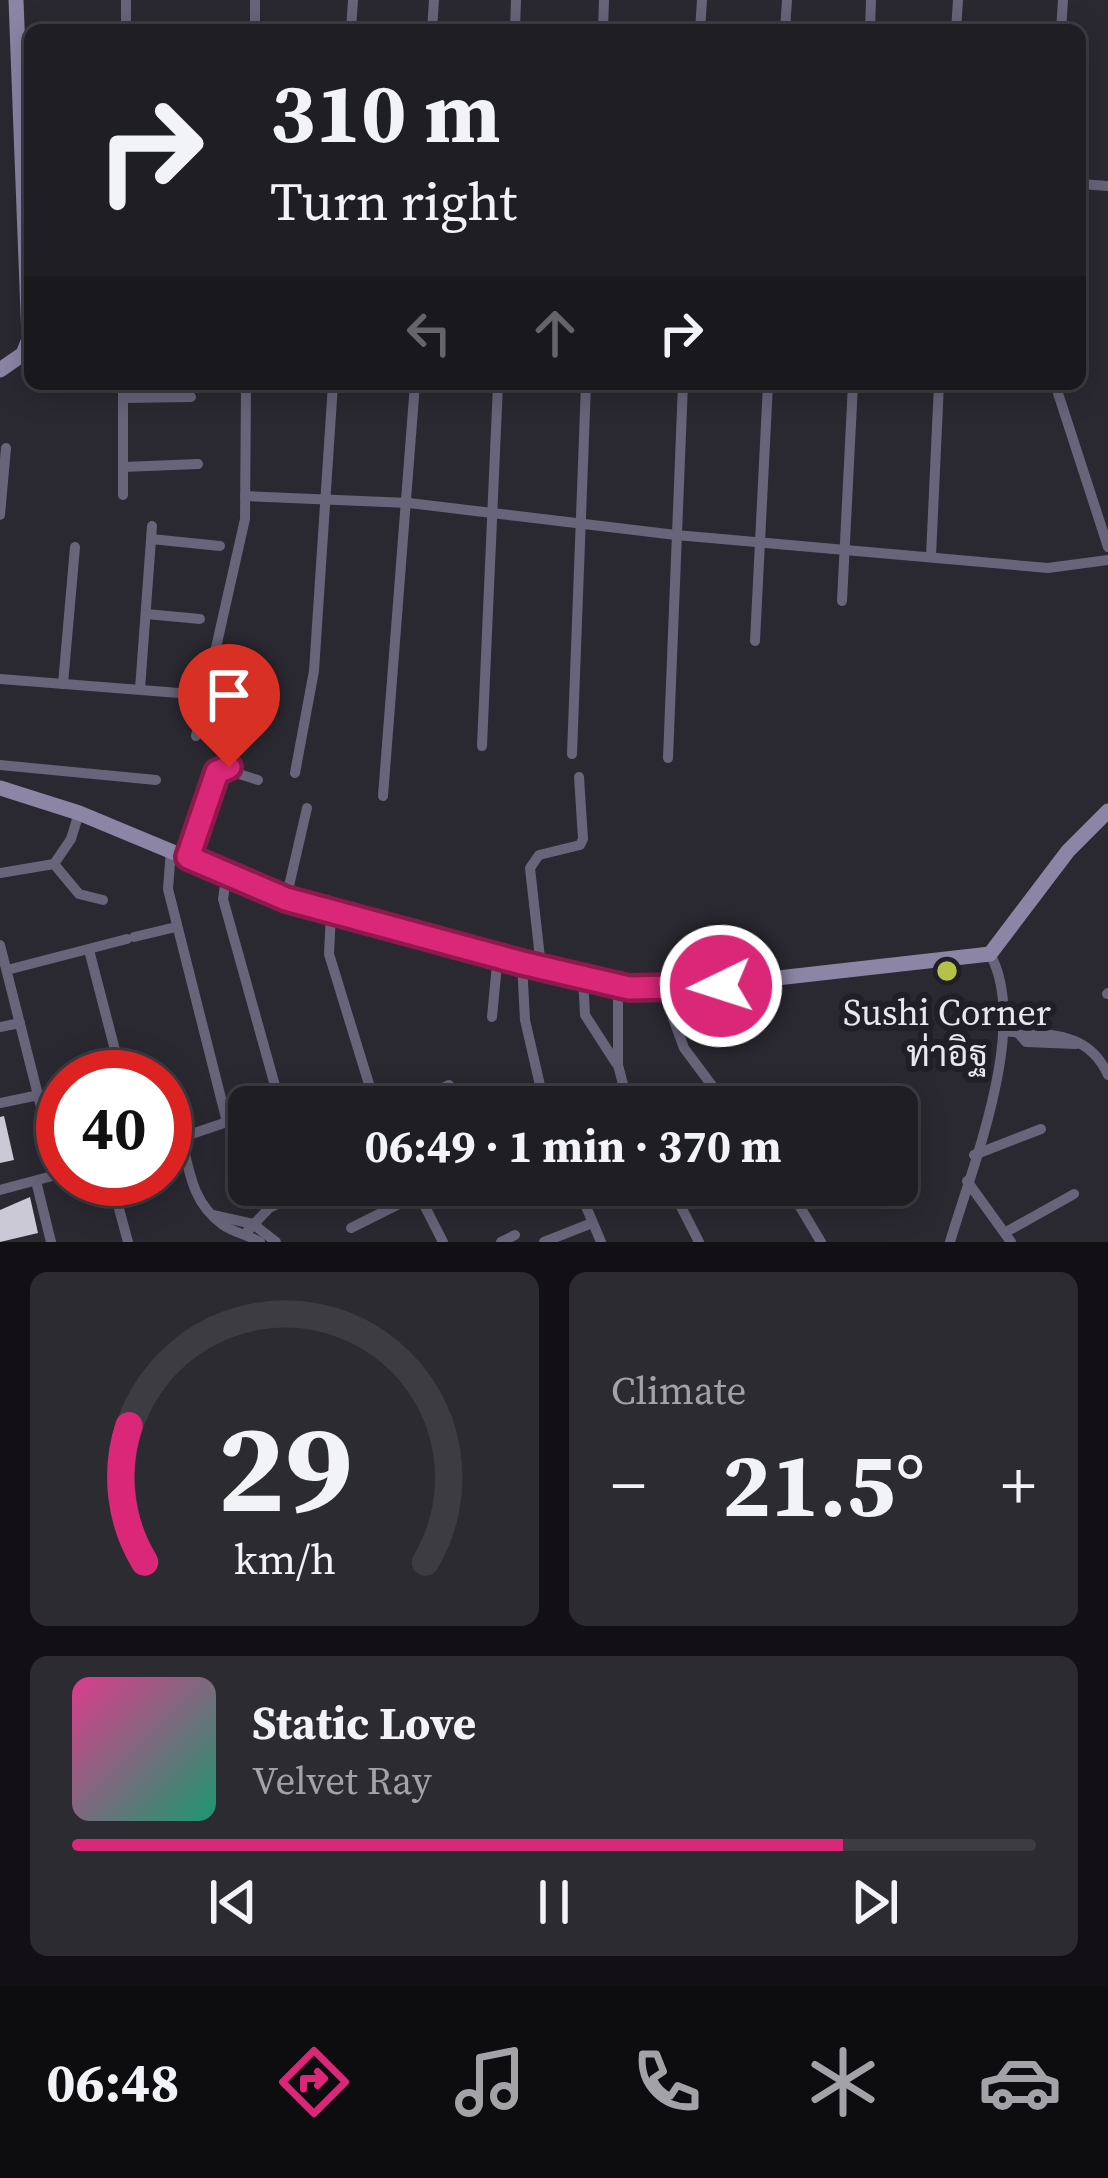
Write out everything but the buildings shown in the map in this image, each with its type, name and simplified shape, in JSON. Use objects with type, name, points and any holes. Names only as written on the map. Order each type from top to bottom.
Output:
[{"type":"street","points":[[16,0],[24,226]]},
{"type":"street","points":[[0,370],[24,351]]},
{"type":"street","points":[[122,390],[123,495]]},
{"type":"street","points":[[196,736],[245,519],[246,390]]},
{"type":"street","points":[[295,772],[314,671],[333,390]]},
{"type":"street","points":[[383,796],[415,390]]},
{"type":"street","points":[[482,746],[498,390]]},
{"type":"street","points":[[572,754],[586,390]]},
{"type":"street","points":[[668,758],[683,390]]},
{"type":"street","points":[[755,641],[768,390]]},
{"type":"street","points":[[842,602],[853,390]]},
{"type":"street","points":[[931,556],[940,390]]},
{"type":"street","points":[[1057,390],[1108,547]]},
{"type":"street","points":[[122,398],[191,397]]},
{"type":"street","points":[[0,515],[6,448]]},
{"type":"street","points":[[123,467],[198,464]]},
{"type":"street","points":[[245,496],[409,503],[676,535],[1066,568],[1108,560]]},
{"type":"street","points":[[140,689],[152,532],[220,546]]},
{"type":"street","points":[[62,684],[75,547]]},
{"type":"street","points":[[146,614],[200,619]]},
{"type":"street","points":[[0,679],[179,693]]},
{"type":"street","points":[[0,765],[156,780]]},
{"type":"street","points":[[188,857],[220,768],[258,780]]},
{"type":"street","points":[[541,967],[530,868],[538,855],[580,845],[579,777]]},
{"type":"street","points":[[0,788],[79,813],[331,913],[522,963],[663,991],[990,954],[1068,851],[1108,811]]},
{"type":"street","points":[[286,899],[307,808]]},
{"type":"street","points":[[0,873],[54,864],[71,839],[79,813]]},
{"type":"street","points":[[171,850],[167,878],[176,927],[227,1122],[192,1133]]},
{"type":"street","points":[[54,864],[80,894],[104,900]]},
{"type":"street","points":[[227,872],[223,899],[275,1086]]},
{"type":"street","points":[[331,913],[329,954],[370,1086]]},
{"type":"street","points":[[7,970],[176,927]]},
{"type":"street","points":[[0,945],[36,1084]]},
{"type":"street","points":[[89,950],[115,1050]]},
{"type":"street","points":[[950,1242],[1003,1031],[1002,982],[990,954]]},
{"type":"street","points":[[492,1017],[498,955]]},
{"type":"street","points":[[522,963],[522,998],[538,1086]]},
{"type":"street","points":[[583,977],[585,1016],[617,1065]]},
{"type":"street","points":[[618,985],[617,1065],[623,1086]]},
{"type":"street","points":[[663,991],[684,1048],[712,1086]]},
{"type":"street","points":[[0,1028],[20,1023]]},
{"type":"street","points":[[1003,1031],[1029,1029],[1065,1035],[1100,1056],[1108,1075]]},
{"type":"street","points":[[445,1086],[449,1084]]},
{"type":"street","points":[[0,1102],[36,1096]]},
{"type":"street","points":[[974,1155],[1041,1129]]},
{"type":"street","points":[[0,1190],[36,1181]]},
{"type":"street","points":[[967,1181],[1008,1237],[1074,1194]]},
{"type":"street","points":[[192,1186],[214,1215],[276,1242]]},
{"type":"street","points":[[42,1206],[51,1242]]},
{"type":"street","points":[[118,1206],[128,1242]]},
{"type":"street","points":[[249,1229],[273,1206]]},
{"type":"street","points":[[351,1228],[389,1206]]},
{"type":"street","points":[[424,1206],[443,1242]]},
{"type":"street","points":[[586,1206],[601,1242]]},
{"type":"street","points":[[681,1206],[699,1242]]},
{"type":"street","points":[[800,1206],[821,1242]]},
{"type":"street","points":[[544,1242],[592,1222]]},
{"type":"street","points":[[249,1229],[260,1242]]},
{"type":"street","points":[[501,1242],[515,1235]]},
{"type":"place","name":"Sushi Corner ท่าอิฐ","points":[[947,971]]},
{"type":"route","points":[[229,767],[217,772],[188,857],[286,899],[522,963],[629,988],[663,991],[721,986]]}]
